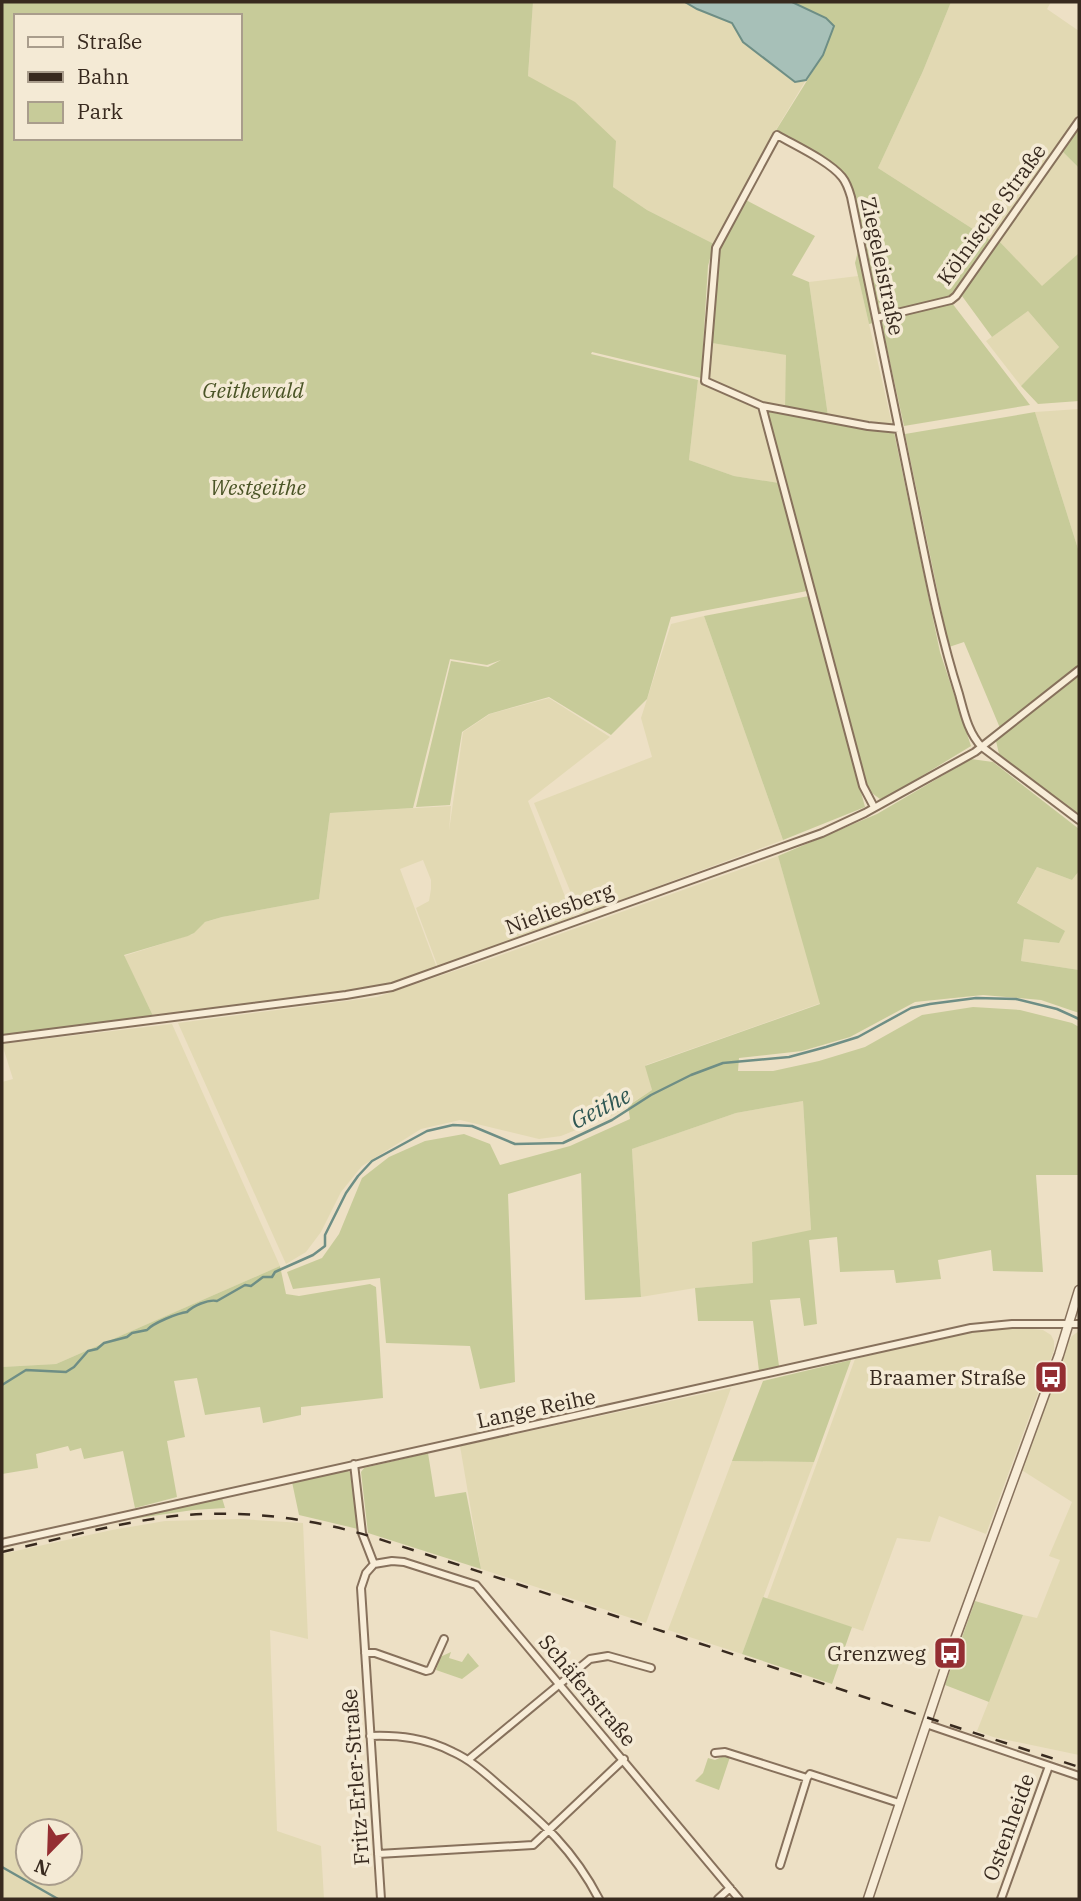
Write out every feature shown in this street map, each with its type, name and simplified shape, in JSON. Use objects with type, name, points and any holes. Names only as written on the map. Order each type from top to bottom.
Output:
[{"type":"street","name":"Kölnische Straße","points":[[876,318],[951,300],[956,296],[1079,121]]},
{"type":"street","name":"Ziegeleistraße","points":[[899,429],[762,406],[705,381],[716,248],[777,135],[828,165],[841,175],[847,184],[876,318],[947,656],[971,731],[982,747]]},
{"type":"street","points":[[762,406],[863,786],[874,807]]},
{"type":"street","name":"Nieliesberg","points":[[2,1039],[335,997],[392,987],[822,833],[982,747],[1079,670]]},
{"type":"street","points":[[982,747],[1079,820]]},
{"type":"street","points":[[867,1899],[926,1724],[1074,1324],[1079,1290]]},
{"type":"street","name":"Lange Reihe","points":[[2,1543],[971,1328],[1012,1324],[1074,1324]]},
{"type":"street","points":[[354,1464],[362,1533],[374,1564]]},
{"type":"street","name":"Schäferstraße","points":[[374,1564],[404,1562],[476,1585],[739,1899]]},
{"type":"street","name":"Fritz-Erler-Straße","points":[[374,1564],[366,1573],[361,1588],[381,1899]]},
{"type":"street","points":[[365,1653],[375,1653],[430,1671],[444,1639]]},
{"type":"street","points":[[468,1760],[595,1656],[608,1656],[651,1668]]},
{"type":"street","points":[[926,1724],[1079,1776]]},
{"type":"street","points":[[370,1736],[405,1736],[451,1750],[468,1760],[549,1829],[572,1853],[599,1899]]},
{"type":"street","points":[[715,1753],[724,1752],[807,1779]]},
{"type":"street","points":[[378,1854],[533,1845],[624,1759]]},
{"type":"street","name":"Ostenheide","points":[[1000,1899],[1049,1766]]},
{"type":"street","points":[[779,1865],[810,1774],[899,1803]]},
{"type":"street","points":[[719,1899],[730,1888]]},
{"type":"shaded area","points":[[533,2],[685,2],[732,23],[743,42],[782,73],[795,82],[806,80],[768,143],[714,244],[647,210],[613,187],[528,76]]},
{"type":"shaded area","points":[[951,2],[1051,2],[1047,9],[1079,31],[1079,113],[990,240],[878,168],[923,71]]},
{"type":"shaded area","points":[[1060,149],[1079,168],[1079,253],[1042,287],[998,240]]},
{"type":"shaded area","points":[[858,276],[892,424],[828,416],[809,282]]},
{"type":"shaded area","points":[[1028,311],[1059,347],[1021,386],[986,341]]},
{"type":"shaded area","points":[[712,343],[787,355],[785,407],[761,403],[709,381]]},
{"type":"shaded area","points":[[698,380],[759,407],[779,483],[734,476],[689,460]]},
{"type":"shaded area","points":[[1079,409],[1079,552],[1035,412]]},
{"type":"shaded area","points":[[704,616],[783,840],[580,915],[534,803],[652,757],[641,718],[671,624]]},
{"type":"shaded area","points":[[549,698],[610,737],[528,801],[573,917],[438,967],[416,908],[429,901],[431,889],[431,880],[423,860],[400,869],[437,968],[378,987],[155,1020],[124,956],[193,934],[192,926],[222,917],[319,899],[330,813],[451,806],[449,831],[463,732],[490,714]]},
{"type":"shaded area","points":[[778,856],[821,1003],[646,1065],[652,1090],[613,1115],[561,1136],[539,1139],[460,1120],[421,1129],[362,1166],[341,1192],[321,1232],[306,1252],[286,1264],[178,1023],[377,997]]},
{"type":"shaded area","points":[[1037,867],[1072,880],[1079,871],[1079,970],[1021,961],[1024,939],[1059,943],[1017,904]]},
{"type":"shaded area","points":[[172,1024],[280,1266],[56,1364],[2,1367],[2,1082],[13,1079],[2,1044]]},
{"type":"shaded area","points":[[803,1101],[811,1231],[752,1242],[753,1283],[695,1288],[641,1297],[632,1149],[736,1113]]},
{"type":"shaded area","points":[[1012,1327],[1043,1330],[1051,1335],[1054,1350],[986,1534],[939,1516],[930,1542],[897,1538],[863,1631],[767,1599],[855,1359],[970,1331]]},
{"type":"shaded area","points":[[1079,1331],[1079,1755],[993,1737],[977,1731],[1023,1615],[1037,1618],[1060,1560],[1049,1556],[1072,1502],[1020,1469],[1069,1341]]},
{"type":"shaded area","points":[[731,1388],[646,1623],[481,1569],[460,1446]]},
{"type":"shaded area","points":[[732,1461],[814,1462],[742,1654],[668,1630]]},
{"type":"shaded area","points":[[240,1519],[303,1523],[308,1639],[270,1630],[277,1831],[321,1846],[324,1899],[2,1899],[2,1554],[165,1521]]},
{"type":"green space","name":"Westgeithe","points":[[2,2],[533,2],[528,76],[575,102],[616,141],[613,187],[647,210],[714,244],[708,266],[701,378],[592,352],[591,354],[698,380],[689,460],[734,476],[779,483],[807,591],[671,617],[647,699],[611,735],[549,697],[489,714],[462,732],[450,805],[416,807],[451,661],[488,667],[501,660],[487,665],[450,659],[413,808],[330,813],[319,899],[222,917],[205,922],[188,936],[124,955],[155,1020],[2,1040]]},
{"type":"green space","points":[[792,2],[951,2],[923,71],[878,168],[990,240],[950,297],[1030,405],[904,426],[881,321],[869,324],[855,263],[859,247],[847,181],[775,132],[823,55],[826,18]]},
{"type":"green space","points":[[1076,127],[1079,130],[1079,168],[1060,149]]},
{"type":"green space","points":[[744,199],[815,236],[792,275],[809,282],[828,416],[785,407],[786,355],[712,343],[718,246]]},
{"type":"green space","points":[[998,240],[1042,286],[1079,253],[1079,401],[1038,404],[1021,386],[1059,347],[1028,311],[992,337],[962,296]]},
{"type":"green space","points":[[767,411],[894,432],[940,652],[971,746],[880,799],[869,791]]},
{"type":"green space","points":[[1035,412],[1079,552],[1079,816],[999,754],[996,741],[1037,707],[1031,704],[1000,728],[964,642],[949,647],[905,434]]},
{"type":"green space","points":[[809,596],[865,807],[783,840],[704,616]]},
{"type":"green space","points":[[971,759],[993,762],[1079,829],[1079,871],[1072,880],[1037,867],[1017,903],[1065,931],[1059,943],[1024,939],[1021,961],[1079,970],[1079,1013],[1041,1000],[983,995],[915,1002],[850,1037],[802,1051],[739,1058],[738,1071],[773,1071],[819,1061],[865,1047],[922,1015],[973,1007],[1020,1010],[1079,1027],[1079,1175],[1036,1175],[1043,1272],[993,1271],[991,1250],[938,1260],[941,1279],[896,1283],[894,1270],[840,1272],[837,1237],[809,1240],[817,1324],[804,1326],[800,1298],[770,1300],[779,1366],[759,1371],[753,1321],[698,1321],[695,1288],[753,1283],[752,1242],[811,1230],[803,1101],[736,1113],[632,1149],[641,1297],[585,1300],[581,1173],[508,1194],[515,1382],[480,1389],[470,1346],[386,1343],[380,1278],[293,1289],[287,1272],[322,1258],[339,1234],[362,1178],[389,1157],[425,1141],[464,1134],[490,1144],[500,1165],[570,1146],[630,1119],[628,1106],[652,1090],[645,1066],[820,1004],[778,856],[877,814]]},
{"type":"green space","points":[[280,1266],[286,1294],[299,1296],[370,1284],[376,1287],[383,1398],[301,1407],[301,1415],[263,1423],[260,1407],[205,1415],[197,1378],[174,1381],[185,1437],[167,1441],[177,1497],[135,1508],[123,1451],[84,1459],[81,1448],[70,1451],[68,1446],[36,1454],[38,1468],[2,1474],[2,1367],[56,1364]]},
{"type":"green space","points":[[851,1360],[814,1462],[732,1461],[763,1381]]},
{"type":"green space","points":[[428,1453],[435,1497],[466,1492],[481,1569],[368,1533],[361,1472],[364,1468]]},
{"type":"green space","points":[[350,1472],[358,1529],[299,1515],[292,1482]]},
{"type":"green space","points":[[222,1498],[225,1508],[105,1523]]},
{"type":"green space","points":[[763,1597],[852,1627],[832,1684],[742,1654]]},
{"type":"green space","points":[[975,1601],[1023,1615],[989,1702],[945,1685]]},
{"type":"green space","points":[[451,1652],[449,1658],[462,1662],[468,1653],[479,1666],[462,1679],[436,1670],[440,1657]]},
{"type":"green space","points":[[724,1756],[730,1757],[719,1790],[695,1781],[703,1773],[708,1758],[715,1760]]},
{"type":"water","points":[[685,2],[792,2],[826,18],[834,26],[823,55],[806,80],[795,82],[743,42],[732,23]]},
{"type":"waterway","name":"Geithe","points":[[2,1385],[26,1370],[66,1372],[88,1351],[97,1349],[104,1343],[147,1330],[160,1321],[187,1312],[193,1307],[217,1301],[245,1285],[251,1286],[263,1277],[272,1277],[275,1272],[313,1255],[325,1246],[325,1235],[346,1193],[358,1176],[372,1161],[427,1131],[453,1125],[472,1126],[515,1144],[563,1143],[612,1120],[651,1095],[691,1075],[723,1063],[789,1057],[826,1047],[858,1037],[911,1008],[930,1004],[976,998],[1016,999],[1057,1009],[1079,1019]]},
{"type":"waterway","points":[[2,1867],[58,1899]]},
{"type":"railway","points":[[2,1552],[109,1527],[174,1516],[252,1515],[329,1526],[379,1539],[1079,1767]]},
{"type":"place","name":"Braamer Straße","points":[[1051,1377]]},
{"type":"place","name":"Grenzweg","points":[[950,1653]]},
{"type":"park label","name":"Geithewald","points":[[253,390]]}]
